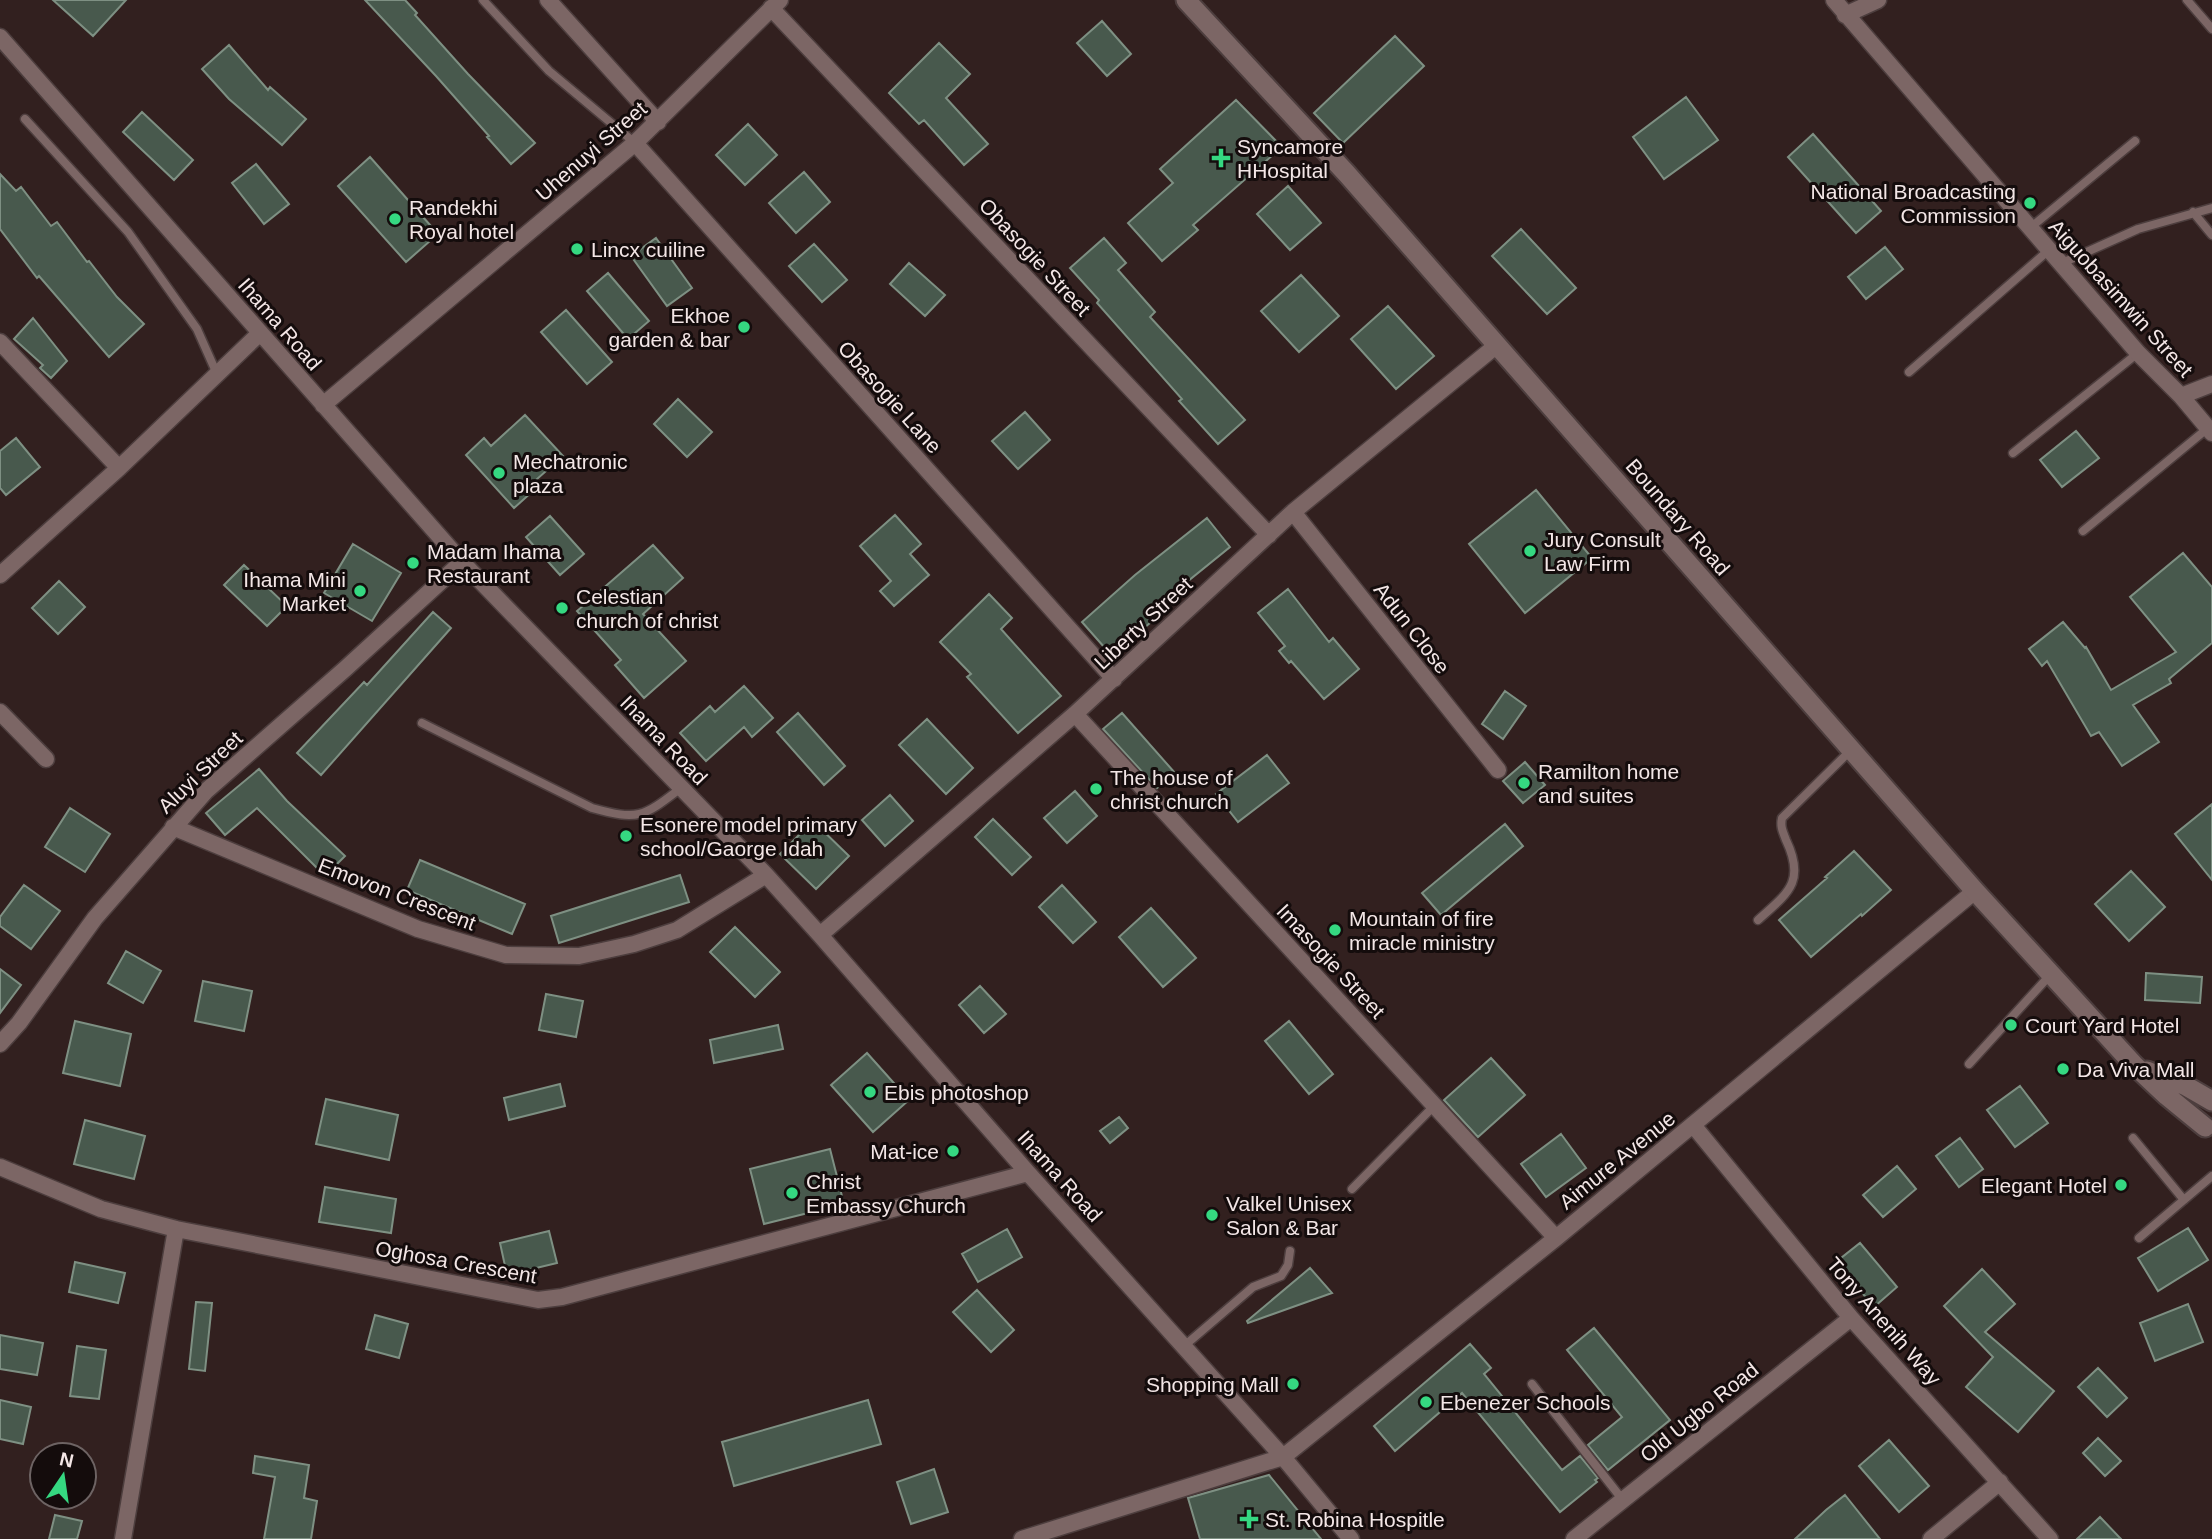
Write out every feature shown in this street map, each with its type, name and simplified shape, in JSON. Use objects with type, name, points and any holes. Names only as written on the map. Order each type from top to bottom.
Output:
[{"type":"street","points":[[548,0],[658,122]]},
{"type":"street","name":"Boundary Road","points":[[1186,0],[1348,174],[1975,891],[2134,1065],[2167,1096],[2210,1125]]},
{"type":"street","name":"Aiguobasimwin Street","points":[[1834,0],[2138,354],[2181,396],[2210,430]]},
{"type":"street","points":[[1845,15],[1878,0]]},
{"type":"street","name":"Uhenuyi Street","points":[[323,405],[635,143],[775,4]]},
{"type":"street","name":"Obasogie Street","points":[[775,4],[1269,535]]},
{"type":"street","name":"Ihama Road","points":[[0,37],[463,562],[766,875],[1283,1457],[1351,1539]]},
{"type":"street","name":"Obasogie Lane","points":[[635,143],[1114,678]]},
{"type":"street","points":[[0,575],[119,468],[260,333]]},
{"type":"street","points":[[0,342],[119,468]]},
{"type":"street","name":"Liberty Street","points":[[820,936],[1074,714],[1293,512],[1497,345]]},
{"type":"street","points":[[2181,396],[2212,384]]},
{"type":"street","name":"Adun Close","points":[[1293,512],[1498,769]]},
{"type":"street","name":"Aluyi Street","points":[[0,1044],[19,1023],[95,918],[206,791],[463,562]]},
{"type":"street","points":[[0,712],[47,758]]},
{"type":"street","name":"Imasogie Street","points":[[1074,714],[1556,1238]]},
{"type":"street","name":"Emovon Crescent","points":[[173,827],[418,929],[506,955],[579,956],[634,944],[677,930],[766,875]]},
{"type":"street","name":"Aimure Avenue","points":[[1283,1457],[1556,1238],[1975,891]]},
{"type":"street","name":"Boundary Road","points":[[2134,1065],[2212,1101]]},
{"type":"street","name":"Tony Anenih Way","points":[[1693,1125],[1851,1318],[2050,1539]]},
{"type":"street","name":"Oghosa Crescent","points":[[0,1167],[101,1209],[176,1229],[538,1300],[562,1297],[1028,1173]]},
{"type":"street","points":[[123,1539],[176,1229]]},
{"type":"street","name":"Old Ugbo Road","points":[[1574,1539],[1851,1318]]},
{"type":"street","points":[[1022,1539],[1283,1457]]},
{"type":"street","points":[[1931,1539],[2000,1482]]},
{"type":"lane","points":[[483,0],[549,71],[635,143]]},
{"type":"lane","points":[[2188,0],[2212,29]]},
{"type":"lane","points":[[25,119],[128,232],[197,329],[217,373]]},
{"type":"lane","points":[[2030,228],[2135,141]]},
{"type":"lane","points":[[2060,264],[2138,229],[2212,208]]},
{"type":"lane","points":[[2193,212],[2212,235]]},
{"type":"lane","points":[[1909,372],[2049,250]]},
{"type":"lane","points":[[2013,453],[2138,354]]},
{"type":"lane","points":[[2083,530],[2210,430]]},
{"type":"lane","points":[[422,723],[592,808],[616,815],[634,816],[650,812],[681,788]]},
{"type":"lane","points":[[1758,920],[1787,895],[1793,884],[1795,857],[1781,827],[1782,818],[1851,750]]},
{"type":"lane","points":[[1969,1064],[2051,974]]},
{"type":"lane","points":[[1352,1189],[1435,1105]]},
{"type":"lane","points":[[2133,1138],[2184,1200]]},
{"type":"lane","points":[[2140,1238],[2212,1176]]},
{"type":"lane","points":[[1183,1347],[1253,1287],[1281,1276],[1290,1251]]},
{"type":"lane","points":[[1532,1384],[1622,1499]]},
{"type":"building","points":[[53,0],[126,0],[93,36]]},
{"type":"building","points":[[365,0],[405,0],[417,13],[415,15],[468,74],[535,143],[511,164],[436,76]]},
{"type":"building","points":[[1102,21],[1131,54],[1107,76],[1077,43]]},
{"type":"building","points":[[1395,36],[1424,66],[1343,143],[1314,113]]},
{"type":"building","points":[[939,43],[970,74],[946,98],[988,144],[964,165],[924,120],[919,124],[889,93]]},
{"type":"building","points":[[229,45],[268,90],[270,87],[306,119],[282,145],[229,99],[202,69]]},
{"type":"building","points":[[1686,97],[1718,140],[1664,179],[1633,137]]},
{"type":"building","name":"Syncamore HHospital","points":[[1236,100],[1282,147],[1193,225],[1198,230],[1162,261],[1128,223],[1173,183],[1160,169]]},
{"type":"building","points":[[142,112],[193,160],[174,180],[123,132]]},
{"type":"building","points":[[748,124],[777,155],[745,185],[716,155]]},
{"type":"building","points":[[1813,134],[1881,211],[1856,233],[1788,157]]},
{"type":"building","points":[[370,157],[438,234],[406,262],[338,186]]},
{"type":"building","points":[[256,164],[289,204],[264,224],[232,183]]},
{"type":"building","points":[[804,172],[830,202],[796,233],[769,203]]},
{"type":"building","points":[[0,174],[16,191],[21,187],[51,226],[57,222],[87,262],[89,261],[117,297],[144,324],[109,357],[39,276],[37,278],[0,229]]},
{"type":"building","points":[[1288,186],[1321,223],[1290,250],[1257,214]]},
{"type":"building","points":[[1521,229],[1576,288],[1547,314],[1492,256]]},
{"type":"building","points":[[656,238],[692,288],[667,306],[631,256]]},
{"type":"building","points":[[1104,238],[1126,263],[1118,270],[1155,312],[1150,317],[1245,420],[1218,444],[1179,401],[1182,399],[1097,303],[1099,300],[1070,268]]},
{"type":"building","points":[[814,244],[847,280],[822,302],[789,266]]},
{"type":"building","points":[[1885,247],[1903,269],[1866,299],[1848,277]]},
{"type":"building","points":[[909,263],[945,295],[925,316],[890,284]]},
{"type":"building","points":[[608,273],[649,321],[628,339],[587,291]]},
{"type":"building","points":[[1301,275],[1339,316],[1299,352],[1261,311]]},
{"type":"building","points":[[1388,306],[1434,356],[1396,389],[1351,339]]},
{"type":"building","points":[[566,310],[612,362],[587,384],[541,332]]},
{"type":"building","points":[[33,318],[67,361],[51,378],[40,368],[43,365],[14,339]]},
{"type":"building","points":[[678,399],[712,432],[687,457],[654,424]]},
{"type":"building","points":[[1025,412],[1050,440],[1018,469],[992,441]]},
{"type":"building","points":[[525,415],[563,456],[528,487],[532,492],[514,508],[466,455],[484,438],[491,446]]},
{"type":"building","points":[[2076,431],[2099,458],[2062,487],[2040,460]]},
{"type":"building","points":[[16,438],[40,467],[6,495],[0,488],[0,451]]},
{"type":"building","name":"Jury Consult Law Firm","points":[[1536,490],[1592,558],[1525,613],[1469,544]]},
{"type":"building","points":[[895,515],[921,544],[910,554],[929,575],[894,606],[880,591],[891,581],[860,546]]},
{"type":"building","points":[[550,516],[584,554],[560,575],[526,537]]},
{"type":"building","points":[[1207,518],[1230,547],[1161,603],[1166,609],[1112,656],[1082,622],[1135,575]]},
{"type":"building","points":[[353,544],[401,573],[372,621],[324,593]]},
{"type":"building","points":[[653,545],[683,578],[643,614],[686,661],[644,698],[615,665],[621,660],[577,611]]},
{"type":"building","points":[[2183,553],[2212,587],[2212,643],[2169,679],[2171,683],[2133,705],[2159,742],[2122,766],[2099,732],[2091,736],[2047,661],[2042,666],[2029,649],[2063,622],[2086,647],[2111,690],[2176,652],[2130,597]]},
{"type":"building","points":[[244,565],[287,606],[267,626],[224,585]]},
{"type":"building","points":[[59,581],[85,607],[58,634],[32,608]]},
{"type":"building","points":[[1288,589],[1329,642],[1333,638],[1359,669],[1324,699],[1279,651],[1285,646],[1258,613]]},
{"type":"building","points":[[989,594],[1012,618],[1001,629],[1061,696],[1018,733],[967,677],[971,674],[940,642]]},
{"type":"building","points":[[433,612],[451,628],[321,775],[297,753],[364,682],[367,685]]},
{"type":"building","points":[[744,686],[773,718],[752,737],[744,727],[706,761],[680,733],[710,706],[715,712]]},
{"type":"building","points":[[1505,691],[1526,706],[1503,739],[1482,724]]},
{"type":"building","points":[[798,713],[845,766],[824,785],[777,732]]},
{"type":"building","points":[[1122,713],[1175,773],[1157,788],[1103,729]]},
{"type":"building","points":[[927,719],[973,768],[946,794],[899,745]]},
{"type":"building","points":[[1267,755],[1289,783],[1238,822],[1216,794]]},
{"type":"building","name":"Ramilton home and suites","points":[[1525,762],[1545,785],[1523,803],[1503,781]]},
{"type":"building","points":[[259,769],[287,801],[345,856],[325,876],[257,808],[225,835],[206,813]]},
{"type":"building","points":[[1075,791],[1097,816],[1067,843],[1044,818]]},
{"type":"building","points":[[890,795],[913,821],[885,846],[862,820]]},
{"type":"building","points":[[2212,804],[2212,880],[2175,834]]},
{"type":"building","points":[[70,808],[110,834],[85,872],[45,847]]},
{"type":"building","points":[[993,819],[1031,857],[1012,875],[975,837]]},
{"type":"building","points":[[813,821],[849,856],[816,889],[780,854]]},
{"type":"building","points":[[1505,824],[1523,846],[1441,915],[1422,893]]},
{"type":"building","points":[[1854,851],[1891,890],[1811,957],[1779,920]]},
{"type":"building","points":[[420,860],[525,904],[512,934],[407,890]]},
{"type":"building","points":[[2131,871],[2165,907],[2129,941],[2095,904]]},
{"type":"building","points":[[680,875],[689,902],[559,943],[551,916]]},
{"type":"building","points":[[24,885],[60,911],[31,949],[0,926],[0,917]]},
{"type":"building","points":[[1062,885],[1096,922],[1073,943],[1039,907]]},
{"type":"building","points":[[1151,908],[1196,958],[1163,987],[1119,937]]},
{"type":"building","points":[[735,927],[780,972],[755,997],[710,952]]},
{"type":"building","points":[[126,951],[161,971],[143,1003],[108,983]]},
{"type":"building","points":[[0,969],[21,985],[0,1013]]},
{"type":"building","points":[[2146,973],[2202,977],[2200,1003],[2145,1000]]},
{"type":"building","points":[[203,981],[252,991],[244,1031],[195,1021]]},
{"type":"building","points":[[980,986],[1006,1014],[984,1033],[959,1005]]},
{"type":"building","points":[[546,994],[583,1001],[576,1037],[539,1030]]},
{"type":"building","points":[[75,1021],[131,1034],[120,1086],[63,1073]]},
{"type":"building","points":[[1289,1021],[1333,1074],[1309,1094],[1265,1041]]},
{"type":"building","points":[[778,1025],[783,1049],[714,1063],[710,1040]]},
{"type":"building","name":"Ebis photoshop","points":[[867,1053],[909,1100],[873,1132],[831,1085]]},
{"type":"building","points":[[1491,1058],[1525,1095],[1478,1137],[1444,1100]]},
{"type":"building","points":[[560,1084],[565,1106],[509,1120],[504,1098]]},
{"type":"building","points":[[2020,1086],[2048,1123],[2015,1147],[1987,1110]]},
{"type":"building","points":[[326,1099],[398,1115],[389,1160],[316,1144]]},
{"type":"building","points":[[1119,1117],[1128,1128],[1110,1143],[1100,1131]]},
{"type":"building","points":[[85,1120],[145,1136],[134,1179],[74,1164]]},
{"type":"building","points":[[1561,1134],[1586,1168],[1546,1197],[1521,1164]]},
{"type":"building","points":[[1960,1138],[1983,1169],[1959,1187],[1936,1156]]},
{"type":"building","points":[[830,1149],[844,1204],[764,1224],[750,1169]]},
{"type":"building","points":[[1897,1166],[1916,1189],[1883,1217],[1863,1195]]},
{"type":"building","points":[[325,1187],[396,1199],[391,1233],[319,1222]]},
{"type":"building","points":[[2188,1228],[2208,1260],[2158,1291],[2138,1258]]},
{"type":"building","points":[[1007,1229],[1022,1257],[978,1282],[962,1254]]},
{"type":"building","points":[[549,1231],[557,1263],[507,1275],[500,1243]]},
{"type":"building","points":[[1860,1243],[1897,1287],[1874,1307],[1836,1262]]},
{"type":"building","points":[[75,1262],[125,1273],[118,1303],[69,1292]]},
{"type":"building","points":[[1310,1268],[1332,1293],[1248,1323],[1247,1321]]},
{"type":"building","points":[[1982,1269],[2015,1304],[1985,1332],[2054,1391],[2018,1432],[1966,1387],[1993,1357],[1944,1306]]},
{"type":"building","points":[[977,1290],[1014,1330],[991,1352],[953,1312]]},
{"type":"building","points":[[196,1302],[212,1303],[205,1371],[189,1369]]},
{"type":"building","points":[[2188,1304],[2203,1342],[2155,1361],[2140,1323]]},
{"type":"building","points":[[375,1315],[408,1324],[399,1358],[366,1349]]},
{"type":"building","points":[[1594,1328],[1670,1420],[1608,1470],[1588,1445],[1622,1417],[1567,1350]]},
{"type":"building","points":[[0,1335],[43,1343],[37,1375],[0,1369]]},
{"type":"building","points":[[1470,1344],[1491,1368],[1484,1374],[1562,1470],[1580,1456],[1598,1478],[1595,1480],[1597,1482],[1560,1512],[1462,1393],[1395,1451],[1374,1426]]},
{"type":"building","points":[[77,1346],[106,1350],[99,1399],[70,1396]]},
{"type":"building","points":[[2098,1368],[2127,1398],[2107,1417],[2078,1387]]},
{"type":"building","points":[[0,1400],[31,1407],[23,1444],[0,1439]]},
{"type":"building","points":[[868,1400],[881,1444],[734,1486],[722,1442]]},
{"type":"building","points":[[2098,1438],[2121,1461],[2105,1476],[2083,1453]]},
{"type":"building","points":[[1889,1440],[1929,1486],[1899,1512],[1859,1466]]},
{"type":"building","points":[[255,1456],[309,1465],[304,1498],[317,1501],[311,1539],[264,1539],[275,1477],[253,1473]]},
{"type":"building","points":[[934,1469],[948,1512],[911,1524],[897,1482]]},
{"type":"building","name":"St. Robina Hospitle","points":[[1269,1475],[1321,1539],[1200,1539],[1188,1498]]},
{"type":"building","points":[[1845,1495],[1880,1539],[1795,1539],[1826,1510]]},
{"type":"building","points":[[55,1515],[82,1521],[77,1539],[49,1539]]},
{"type":"building","points":[[2100,1517],[2121,1539],[2077,1539]]},
{"type":"place","name":"Syncamore HHospital","points":[[1221,158]]},
{"type":"place","name":"National Broadcasting Commission","points":[[2030,203]]},
{"type":"place","name":"Randekhi Royal hotel","points":[[395,219]]},
{"type":"place","name":"Lincx cuiline","points":[[577,249]]},
{"type":"place","name":"Ekhoe garden & bar","points":[[744,327]]},
{"type":"place","name":"Mechatronic plaza","points":[[499,473]]},
{"type":"place","name":"Jury Consult Law Firm","points":[[1530,551]]},
{"type":"place","name":"Madam Ihama Restaurant","points":[[413,563]]},
{"type":"place","name":"Ihama Mini Market","points":[[360,591]]},
{"type":"place","name":"Celestian church of christ","points":[[562,608]]},
{"type":"place","name":"Ramilton home and suites","points":[[1524,783]]},
{"type":"place","name":"The house of christ church","points":[[1096,789]]},
{"type":"place","name":"Esonere model primary school/Gaorge Idah","points":[[626,836]]},
{"type":"place","name":"Mountain of fire miracle ministry","points":[[1335,930]]},
{"type":"place","name":"Court Yard Hotel","points":[[2011,1025]]},
{"type":"place","name":"Da Viva Mall","points":[[2063,1069]]},
{"type":"place","name":"Ebis photoshop","points":[[870,1092]]},
{"type":"place","name":"Mat-ice","points":[[953,1151]]},
{"type":"place","name":"Elegant Hotel","points":[[2121,1185]]},
{"type":"place","name":"Christ Embassy Church","points":[[792,1193]]},
{"type":"place","name":"Valkel Unisex Salon & Bar","points":[[1212,1215]]},
{"type":"place","name":"Shopping Mall","points":[[1293,1384]]},
{"type":"place","name":"Ebenezer Schools","points":[[1426,1402]]},
{"type":"place","name":"St. Robina Hospitle","points":[[1249,1519]]}]
